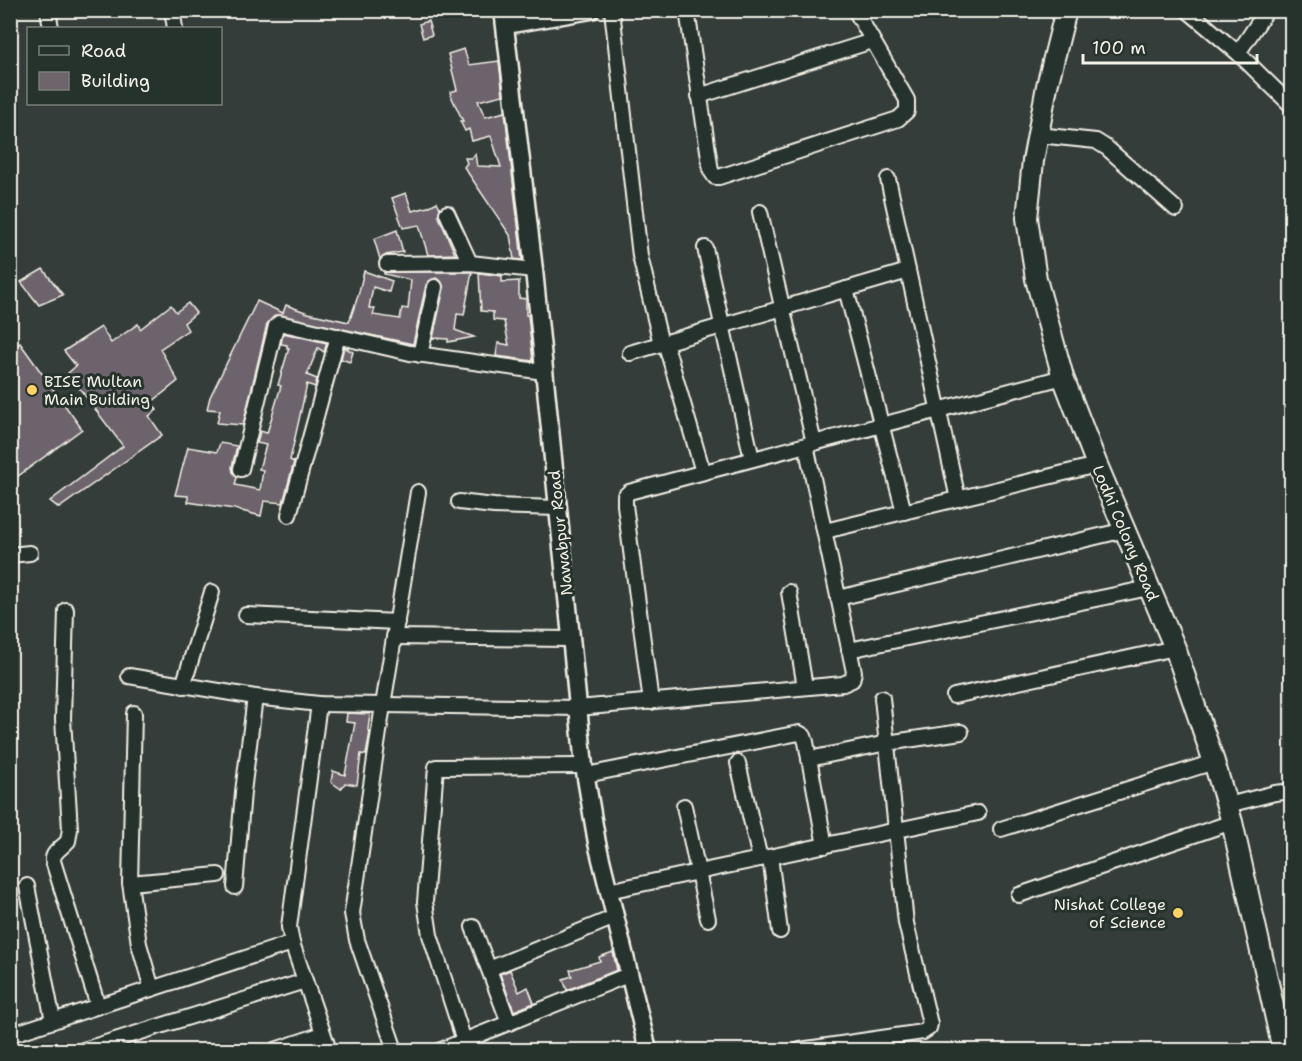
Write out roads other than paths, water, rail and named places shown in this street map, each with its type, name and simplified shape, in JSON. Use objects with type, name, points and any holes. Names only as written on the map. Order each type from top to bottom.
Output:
[{"type":"main road","name":"Lodhi Colony Road","points":[[1066,10],[1047,86],[1027,218],[1036,279],[1063,377],[1097,465],[1175,648],[1214,762],[1230,813],[1285,1043]]},
{"type":"street","points":[[48,10],[51,27]]},
{"type":"street","points":[[172,10],[175,27]]},
{"type":"street","points":[[505,18],[591,10]]},
{"type":"street","points":[[612,10],[640,256],[663,343],[703,472]]},
{"type":"street","points":[[687,10],[711,171],[715,177],[724,176],[903,116],[907,111],[907,100],[855,10]]},
{"type":"street","points":[[1187,10],[1238,53],[1292,106]]},
{"type":"street","points":[[1238,53],[1267,10]]},
{"type":"street","name":"Nawabpur Road","points":[[505,18],[534,270],[585,770],[597,843],[648,1050]]},
{"type":"street","points":[[699,96],[872,41]]},
{"type":"street","points":[[1038,135],[1096,141],[1176,209]]},
{"type":"street","points":[[888,179],[958,499]]},
{"type":"street","points":[[129,676],[255,697],[319,704],[578,708],[843,684],[852,680],[854,672],[810,444],[783,308],[760,212]]},
{"type":"street","points":[[447,213],[470,263]]},
{"type":"street","points":[[705,248],[752,459]]},
{"type":"street","points":[[387,264],[470,263],[534,270]]},
{"type":"street","points":[[630,353],[908,271]]},
{"type":"street","points":[[420,355],[435,287]]},
{"type":"street","points":[[846,289],[904,512]]},
{"type":"street","points":[[241,469],[276,326],[284,323],[420,355],[544,372]]},
{"type":"street","points":[[288,514],[338,336]]},
{"type":"street","points":[[651,702],[625,505],[629,492],[1063,377]]},
{"type":"street","points":[[825,531],[1097,465]]},
{"type":"street","points":[[395,1050],[357,940],[352,913],[418,492]]},
{"type":"street","points":[[459,502],[494,506],[558,508]]},
{"type":"street","points":[[838,598],[1125,530]]},
{"type":"street","points":[[10,555],[30,553]]},
{"type":"street","points":[[849,650],[1149,588]]},
{"type":"street","points":[[183,686],[212,592]]},
{"type":"street","points":[[789,592],[805,687]]},
{"type":"street","points":[[66,610],[63,719],[69,829],[68,841],[52,856],[98,1006]]},
{"type":"street","points":[[246,615],[397,622]]},
{"type":"street","points":[[394,637],[571,639]]},
{"type":"street","points":[[954,696],[1175,648]]},
{"type":"street","points":[[235,887],[243,792],[255,697]]},
{"type":"street","points":[[800,1050],[923,1032],[929,1028],[930,1024],[906,923],[882,698]]},
{"type":"street","points":[[319,704],[289,927],[292,943],[329,1050]]},
{"type":"street","points":[[134,713],[130,883],[139,944],[152,989]]},
{"type":"street","points":[[809,759],[886,743],[961,732]]},
{"type":"street","points":[[464,1041],[427,924],[425,902],[436,767],[585,770],[799,733],[804,736],[806,742],[825,846]]},
{"type":"street","points":[[1001,830],[1214,762]]},
{"type":"street","points":[[738,763],[765,858],[780,932]]},
{"type":"street","points":[[1019,895],[1230,813],[1275,793],[1292,791]]},
{"type":"street","points":[[684,806],[708,919]]},
{"type":"street","points":[[608,891],[978,813]]},
{"type":"street","points":[[130,883],[218,875]]},
{"type":"street","points":[[27,886],[53,1021]]},
{"type":"street","points":[[489,969],[615,917]]},
{"type":"street","points":[[473,927],[509,1023]]},
{"type":"street","points":[[10,1035],[292,943]]},
{"type":"street","points":[[441,1050],[628,975]]},
{"type":"street","points":[[84,1050],[305,981]]},
{"type":"street","points":[[275,1050],[323,1034]]},
{"type":"place","name":"BISE Multan Main Building","points":[[32,390]]},
{"type":"place","name":"Nishat College of Science","points":[[1178,913]]}]
